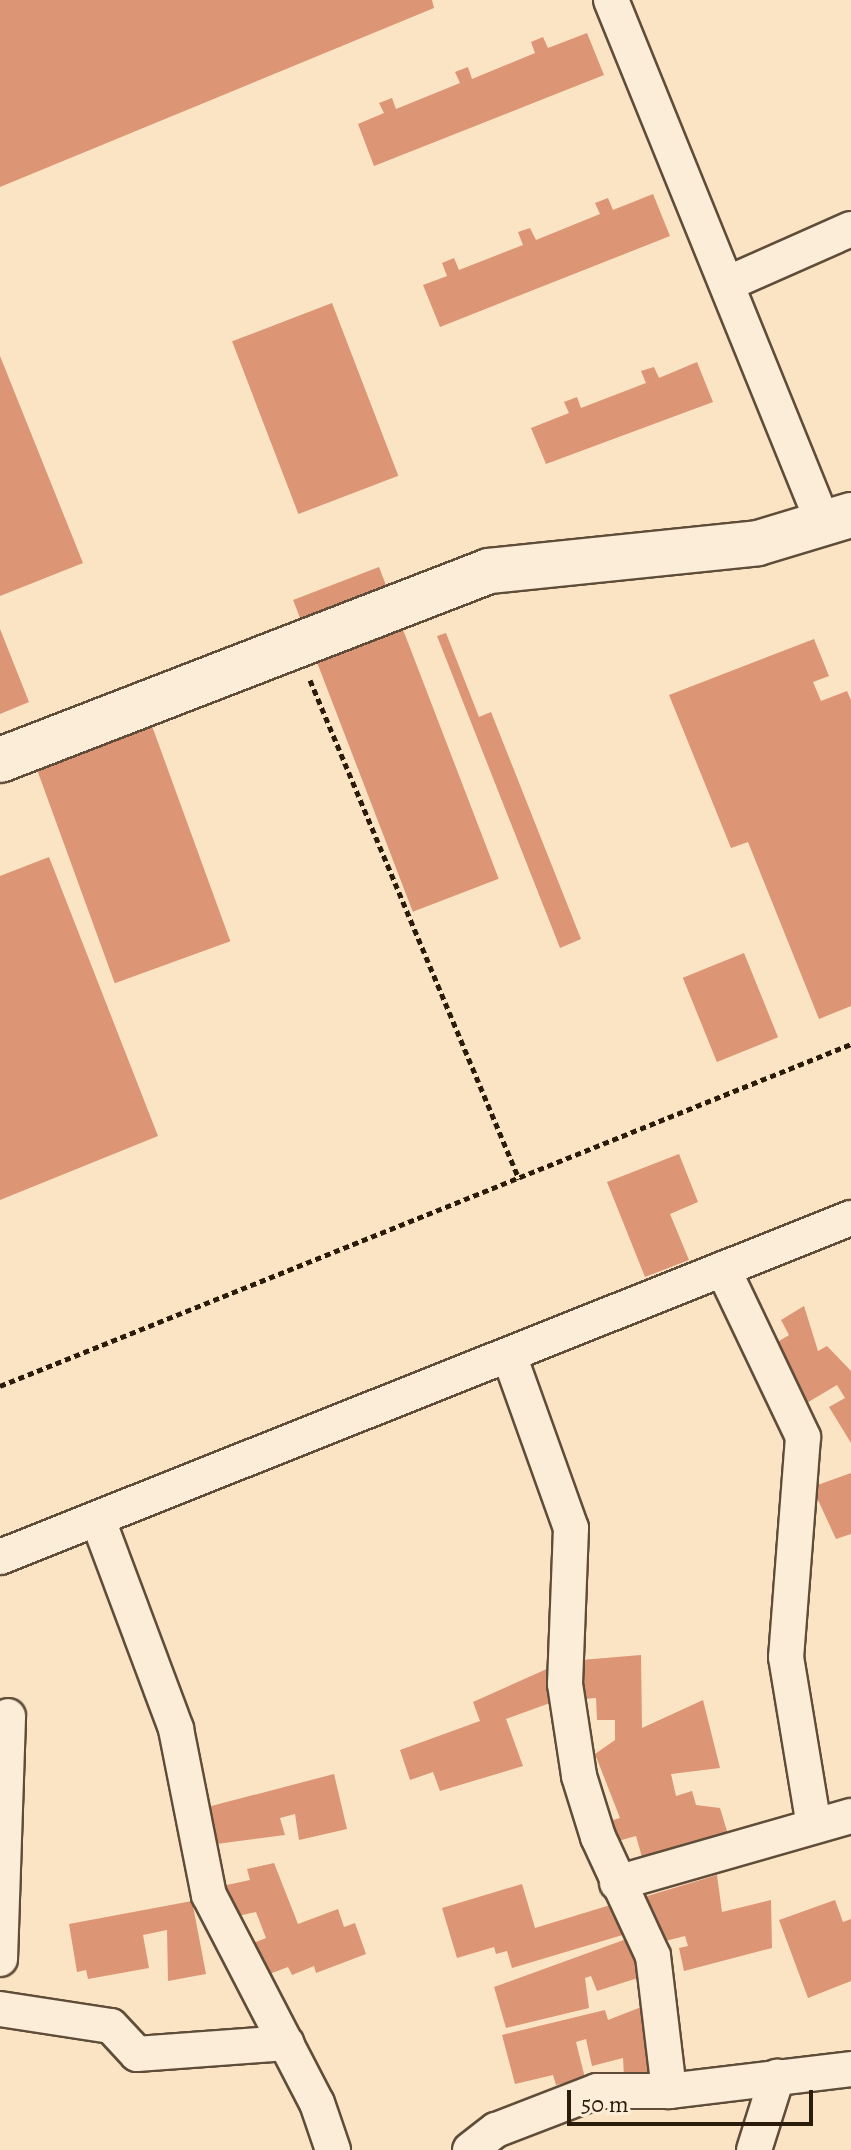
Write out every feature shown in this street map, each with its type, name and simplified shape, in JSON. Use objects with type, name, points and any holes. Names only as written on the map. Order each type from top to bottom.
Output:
[{"type":"street","points":[[0,760],[489,571],[758,543],[838,520],[729,283],[611,0]]},
{"type":"street","points":[[729,283],[851,229]]},
{"type":"street","points":[[0,1557],[851,1218]]},
{"type":"street","points":[[723,1269],[803,1437],[786,1657],[814,1826]]},
{"type":"street","points":[[509,1355],[571,1528],[565,1684],[579,1776],[617,1883],[653,1956],[669,2091]]},
{"type":"street","points":[[98,1520],[176,1729],[209,1895],[287,2043],[333,2150]]},
{"type":"street","points":[[0,1959],[8,1716]]},
{"type":"street","points":[[617,1883],[851,1816]]},
{"type":"street","points":[[0,2009],[111,2026],[137,2054],[287,2043]]},
{"type":"street","points":[[754,2150],[777,2077]]},
{"type":"street","points":[[489,2143],[597,2091],[669,2091],[777,2077],[846,2078]]},
{"type":"path","points":[[295,646],[519,1179]]},
{"type":"path","points":[[0,1386],[851,1044]]},
{"type":"building","points":[[0,0],[432,0],[434,8],[0,187]]},
{"type":"building","points":[[587,33],[604,75],[374,166],[358,124],[384,113],[379,103],[392,98],[396,109],[460,83],[455,72],[468,67],[472,79],[535,53],[531,42],[543,37],[548,48]]},
{"type":"building","points":[[653,194],[670,236],[440,327],[423,285],[447,276],[442,263],[454,258],[459,270],[523,245],[518,232],[530,228],[536,240],[600,214],[595,203],[608,198],[613,210]]},
{"type":"building","points":[[332,303],[398,476],[298,514],[232,341]]},
{"type":"building","points":[[0,356],[83,563],[0,596]]},
{"type":"building","points":[[697,362],[713,402],[546,464],[531,428],[569,413],[564,402],[577,397],[581,408],[646,383],[641,371],[654,367],[659,378]]},
{"type":"building","points":[[379,567],[499,879],[413,912],[293,600]]},
{"type":"building","points":[[0,629],[29,702],[0,714]]},
{"type":"building","points":[[446,633],[479,717],[491,712],[581,939],[560,948],[437,636]]},
{"type":"building","points":[[814,639],[829,676],[813,682],[821,701],[847,691],[851,700],[851,1006],[819,1019],[748,842],[731,848],[669,695]]},
{"type":"building","points":[[152,726],[230,941],[115,983],[36,768]]},
{"type":"building","points":[[49,857],[158,1136],[0,1200],[0,876]]},
{"type":"building","points":[[744,953],[778,1037],[717,1062],[683,978]]},
{"type":"building","points":[[679,1154],[698,1202],[670,1214],[689,1260],[645,1277],[607,1182]]},
{"type":"building","points":[[804,1306],[818,1351],[827,1346],[851,1371],[851,1443],[829,1407],[845,1398],[837,1385],[805,1404],[771,1346],[789,1335],[781,1320]]},
{"type":"building","points":[[851,1473],[851,1534],[836,1539],[812,1487]]},
{"type":"building","points":[[641,1655],[642,1728],[703,1700],[720,1768],[671,1774],[676,1796],[692,1791],[696,1805],[720,1808],[730,1841],[646,1871],[636,1836],[618,1841],[613,1820],[620,1818],[595,1754],[615,1740],[615,1720],[597,1720],[596,1698],[582,1699],[581,1660]]},
{"type":"building","points":[[549,1668],[561,1699],[506,1719],[523,1766],[440,1791],[433,1772],[410,1780],[400,1750],[480,1721],[473,1702]]},
{"type":"building","points":[[334,1774],[347,1829],[299,1840],[295,1814],[280,1818],[285,1835],[209,1845],[200,1809]]},
{"type":"building","points":[[274,1863],[298,1924],[338,1909],[344,1927],[355,1923],[366,1954],[316,1973],[314,1966],[292,1975],[288,1967],[264,1976],[251,1944],[266,1938],[256,1912],[229,1918],[222,1886],[250,1880],[247,1869]]},
{"type":"building","points":[[717,1875],[722,1912],[771,1900],[772,1948],[684,1971],[679,1948],[688,1946],[685,1936],[657,1943],[644,1897]]},
{"type":"building","points":[[522,1884],[535,1928],[617,1903],[626,1934],[512,1968],[507,1951],[496,1954],[494,1947],[457,1958],[442,1908]]},
{"type":"building","points":[[835,1900],[843,1922],[851,1919],[851,1981],[808,1998],[779,1920]]},
{"type":"building","points":[[192,1901],[206,1974],[168,1981],[167,1930],[143,1935],[149,1968],[88,1979],[86,1970],[77,1972],[69,1924]]},
{"type":"building","points":[[632,1937],[644,1976],[597,1991],[591,1976],[585,1978],[589,2008],[506,2028],[494,1987]]},
{"type":"building","points":[[644,2006],[649,2076],[624,2077],[623,2058],[592,2066],[586,2039],[576,2042],[585,2078],[556,2085],[553,2075],[515,2084],[502,2035],[605,2010],[608,2020]]}]
